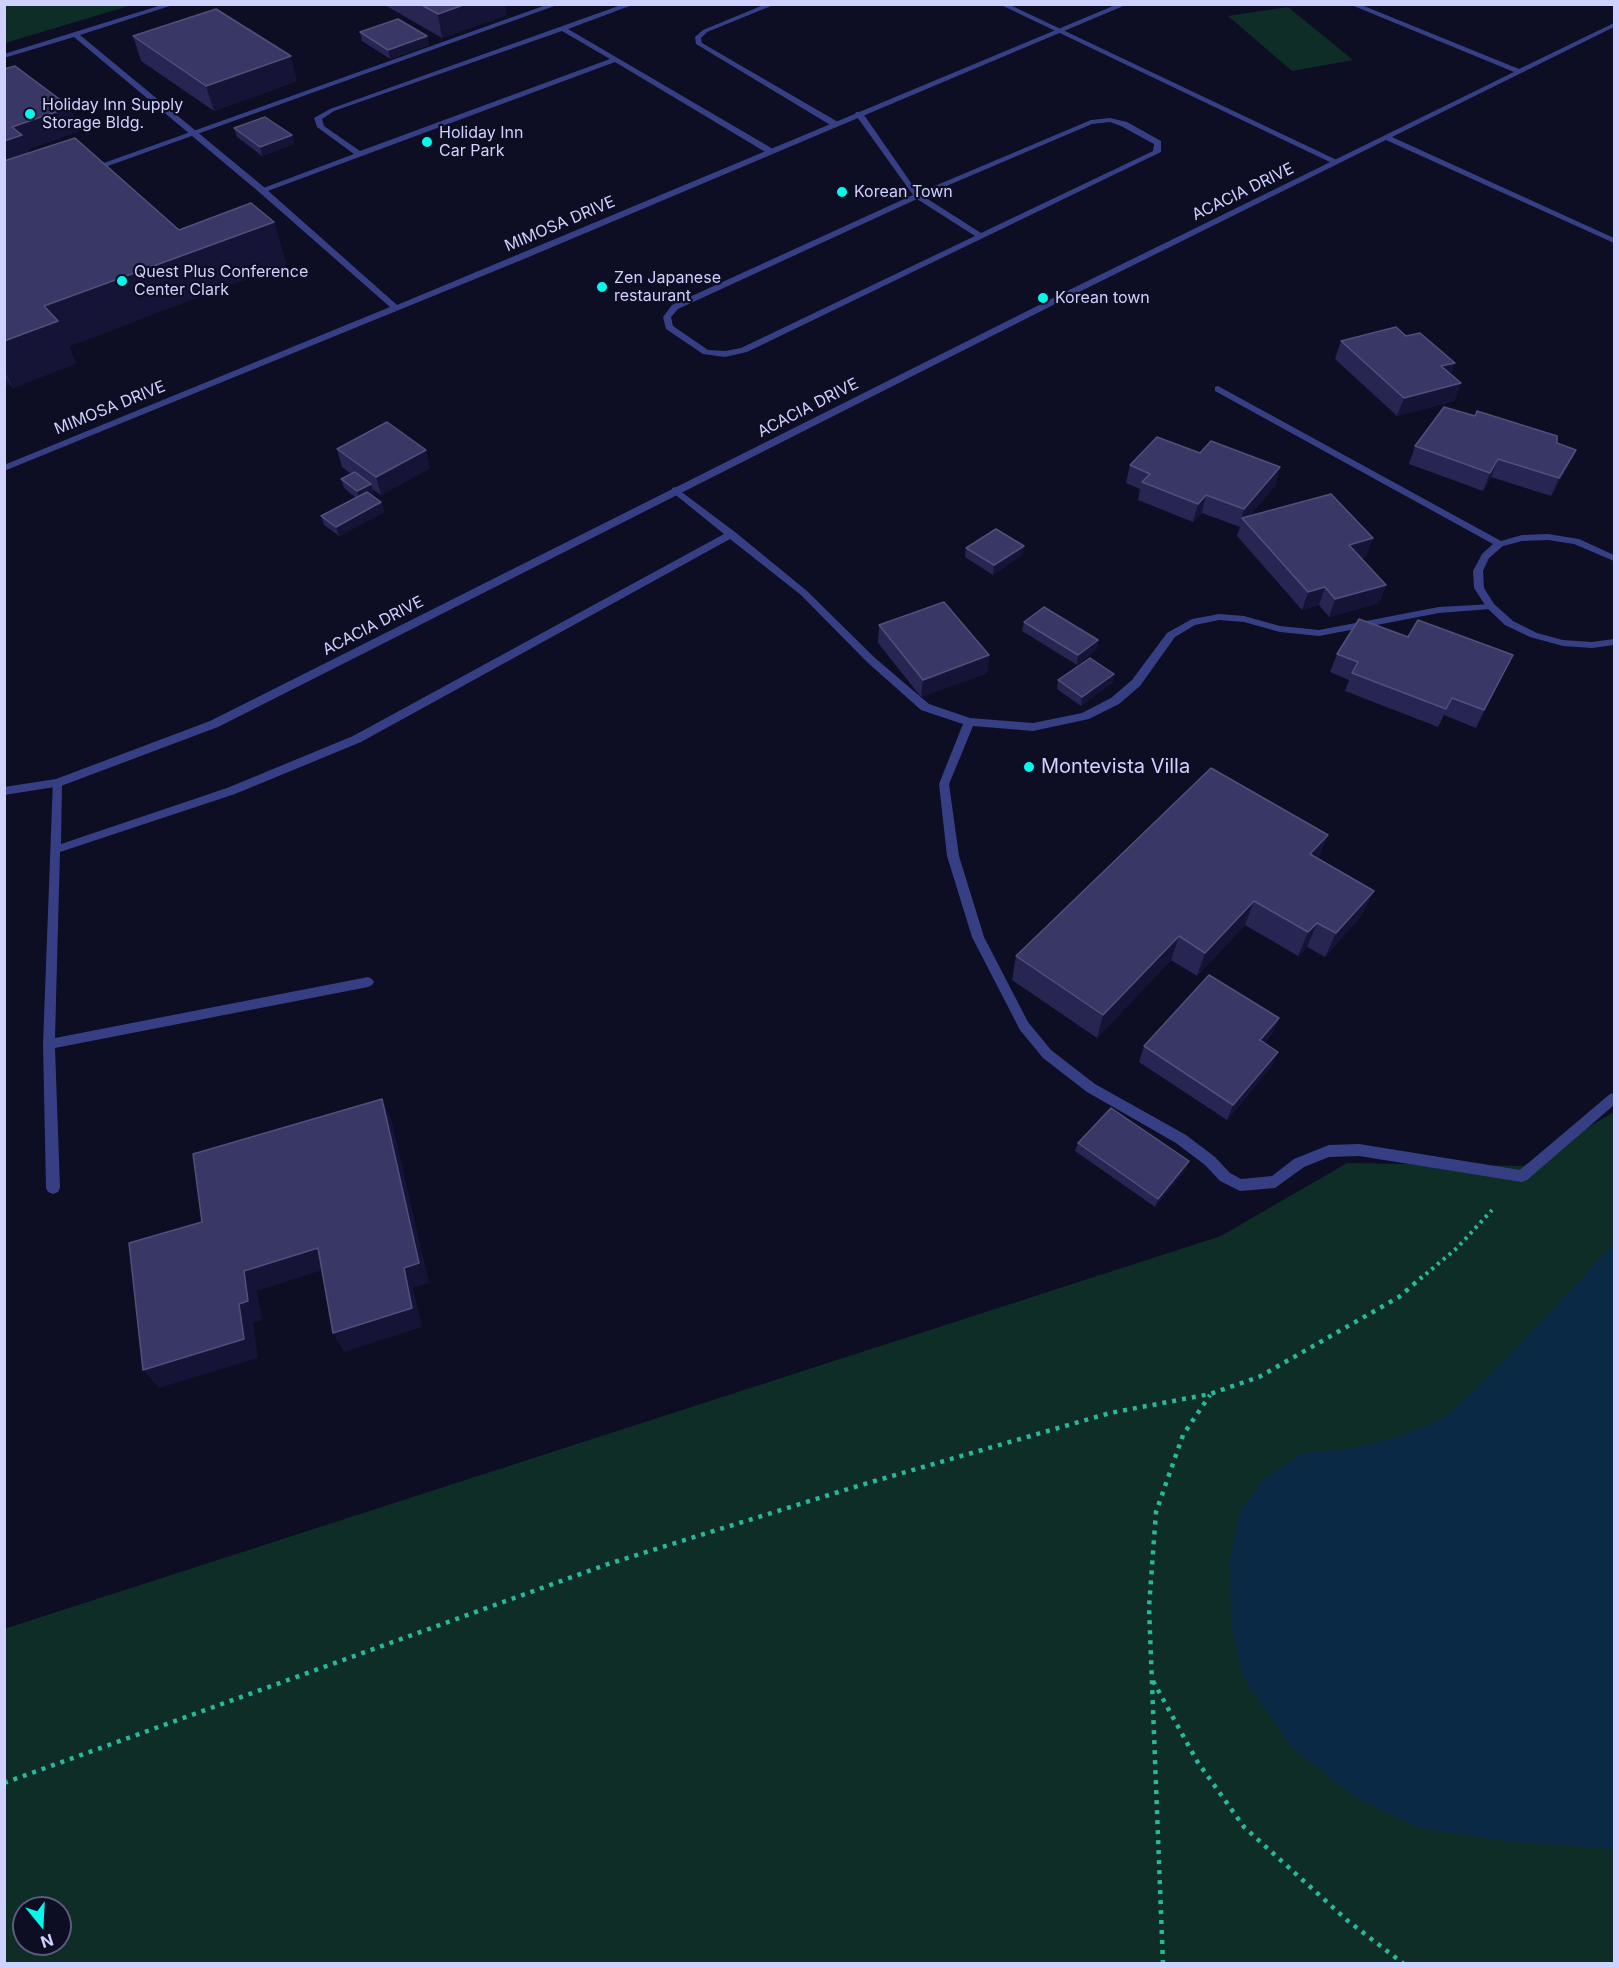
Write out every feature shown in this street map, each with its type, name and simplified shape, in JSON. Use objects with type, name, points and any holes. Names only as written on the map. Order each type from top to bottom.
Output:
[{"type":"street","points":[[4,56],[173,4]]},
{"type":"street","points":[[82,172],[557,4]]},
{"type":"street","points":[[359,154],[321,127],[318,118],[332,110],[632,4]]},
{"type":"street","points":[[773,4],[705,31],[698,37],[699,44],[835,124]]},
{"type":"street","points":[[1002,4],[1337,162]]},
{"type":"street","name":"MIMOSA DRIVE","points":[[4,468],[396,308],[1125,4]]},
{"type":"street","points":[[1352,4],[1521,72]]},
{"type":"street","name":"ACACIA DRIVE","points":[[4,791],[57,783],[214,724],[675,490],[1614,25]]},
{"type":"street","points":[[564,29],[770,151]]},
{"type":"street","points":[[75,34],[262,190],[396,308]]},
{"type":"street","points":[[262,190],[617,59]]},
{"type":"street","points":[[860,114],[918,196],[981,237]]},
{"type":"street","points":[[1110,120],[1124,124],[1158,143],[1158,152],[1149,158],[744,350],[725,354],[706,352],[669,327],[666,317],[675,307],[918,196],[1091,122],[1110,120]]},
{"type":"street","points":[[1387,138],[1614,241]]},
{"type":"street","points":[[1218,389],[1500,544]]},
{"type":"street","points":[[675,490],[804,593],[871,660],[925,707],[969,722],[1033,727],[1085,716],[1115,701],[1136,683],[1171,635],[1192,622],[1220,617],[1244,619],[1280,629],[1319,633],[1439,610],[1490,606]]},
{"type":"street","points":[[55,850],[231,791],[357,739],[732,534]]},
{"type":"street","points":[[1614,558],[1576,541],[1548,537],[1522,538],[1500,544],[1485,556],[1478,571],[1479,588],[1490,606],[1509,622],[1534,635],[1563,643],[1582,645],[1614,642]]},
{"type":"street","points":[[969,722],[944,784],[953,856],[978,937],[1024,1026],[1047,1054],[1091,1088],[1181,1139],[1210,1161],[1225,1177],[1240,1185],[1275,1182],[1299,1163],[1329,1151],[1359,1150],[1522,1176],[1614,1098]]},
{"type":"street","points":[[54,1188],[49,1044],[57,783]]},
{"type":"street","points":[[49,1044],[368,982]]},
{"type":"path","points":[[4,1783],[608,1564],[861,1485],[1110,1413],[1210,1395],[1258,1377],[1326,1341],[1399,1297],[1457,1248],[1522,1176]]},
{"type":"path","points":[[1163,1964],[1149,1607],[1156,1512],[1183,1435],[1210,1395]]},
{"type":"path","points":[[1152,1681],[1197,1761],[1244,1827],[1348,1921],[1404,1964]]},
{"type":"green space","points":[[5,4],[132,4],[132,5],[5,43]]},
{"type":"green space","points":[[1288,7],[1353,60],[1292,71],[1228,16]]},
{"type":"green space","points":[[1614,1112],[1614,1963],[5,1963],[4,1629],[1221,1236],[1347,1163],[1523,1166]]},
{"type":"water","points":[[1614,1243],[1614,1849],[1512,1842],[1419,1828],[1357,1798],[1293,1749],[1243,1677],[1231,1623],[1230,1560],[1239,1514],[1264,1478],[1303,1453],[1348,1449],[1391,1439],[1440,1420],[1521,1343]]},
{"type":"building","points":[[420,4],[466,4],[438,14]]},
{"type":"building","points":[[216,9],[291,56],[206,86],[133,36]]},
{"type":"building","points":[[398,19],[427,36],[388,50],[360,32]]},
{"type":"building","points":[[15,66],[70,107],[12,127],[22,135],[4,141],[4,69]]},
{"type":"building","points":[[265,117],[292,135],[260,147],[234,128]]},
{"type":"building","points":[[75,138],[179,230],[251,203],[274,222],[44,306],[58,321],[4,341],[4,161]]},
{"type":"building","points":[[1396,327],[1406,336],[1420,333],[1455,363],[1441,366],[1461,383],[1404,398],[1341,341]]},
{"type":"building","points":[[1444,407],[1475,416],[1477,411],[1557,436],[1557,443],[1576,450],[1559,478],[1498,459],[1490,473],[1415,446]]},
{"type":"building","points":[[387,422],[426,450],[376,477],[337,449]]},
{"type":"building","points":[[1157,437],[1200,453],[1211,441],[1280,467],[1244,509],[1206,495],[1198,504],[1142,482],[1150,474],[1130,465]]},
{"type":"building","points":[[355,472],[371,484],[357,491],[341,479]]},
{"type":"building","points":[[367,492],[381,502],[336,527],[321,516]]},
{"type":"building","points":[[1331,494],[1373,538],[1349,545],[1386,585],[1335,599],[1325,587],[1308,592],[1242,518]]},
{"type":"building","points":[[996,529],[1024,546],[994,565],[966,548]]},
{"type":"building","points":[[944,602],[989,655],[923,680],[879,625]]},
{"type":"building","points":[[1044,607],[1098,640],[1078,655],[1024,622]]},
{"type":"building","points":[[1359,619],[1408,637],[1418,620],[1513,655],[1484,710],[1452,698],[1446,709],[1352,673],[1358,662],[1337,654]]},
{"type":"building","points":[[1090,658],[1114,674],[1082,697],[1058,680]]},
{"type":"building","points":[[1211,768],[1328,835],[1310,854],[1374,891],[1336,933],[1317,923],[1308,932],[1254,901],[1205,953],[1179,936],[1103,1015],[1016,956]]},
{"type":"building","points":[[1209,975],[1279,1018],[1260,1040],[1278,1052],[1233,1105],[1144,1046]]},
{"type":"building","points":[[382,1099],[419,1263],[404,1268],[412,1308],[333,1333],[318,1248],[244,1271],[248,1301],[239,1304],[244,1339],[143,1370],[129,1243],[202,1222],[193,1154]]},
{"type":"building","points":[[1111,1108],[1189,1161],[1158,1199],[1078,1143]]},
{"type":"place","name":"Holiday Inn Supply Storage Bldg.","points":[[30,114]]},
{"type":"place","name":"Holiday Inn Car Park","points":[[427,142]]},
{"type":"place","name":"Korean Town","points":[[842,192]]},
{"type":"place","name":"Quest Plus Conference Center Clark","points":[[122,281]]},
{"type":"place","name":"Zen Japanese restaurant","points":[[602,287]]},
{"type":"place","name":"Korean town","points":[[1043,298]]},
{"type":"place","name":"Montevista Villa","points":[[1029,767]]}]
